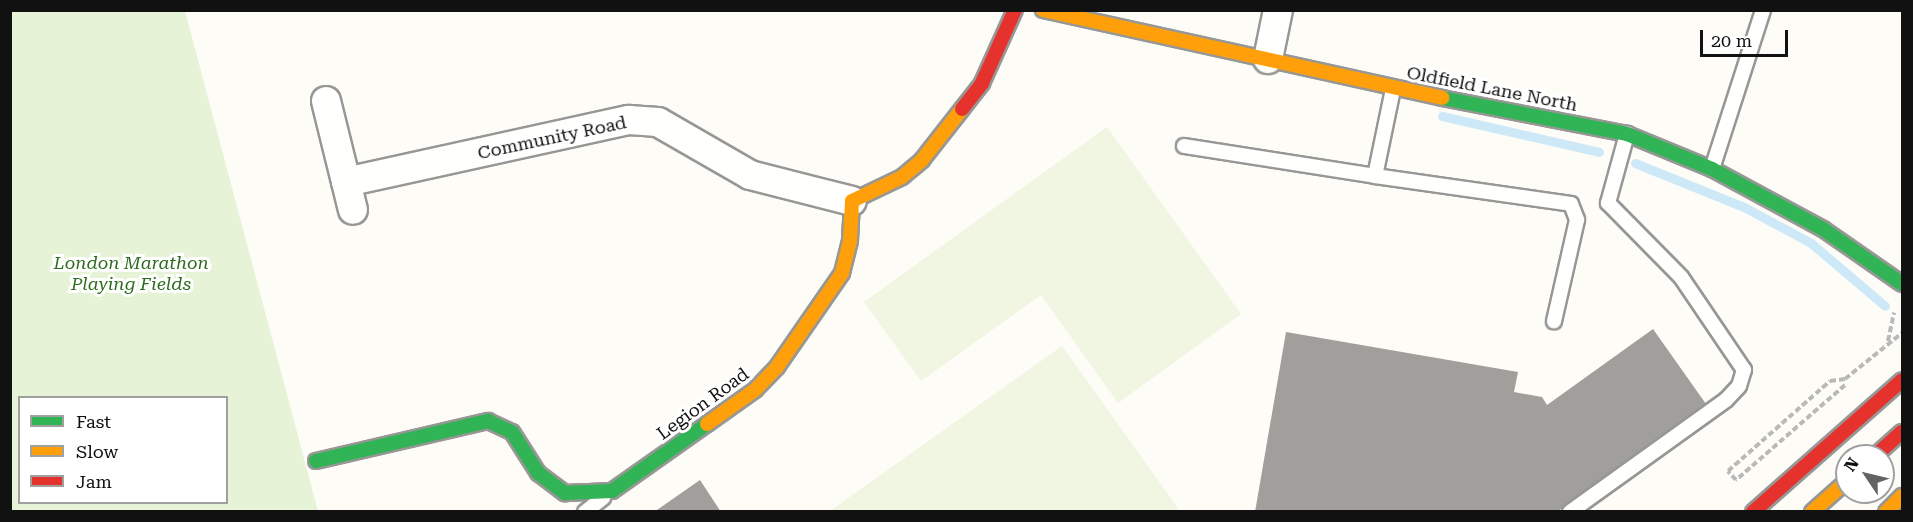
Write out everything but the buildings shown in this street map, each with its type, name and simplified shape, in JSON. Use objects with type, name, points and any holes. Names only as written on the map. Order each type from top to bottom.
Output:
[{"type":"main road","points":[[852,201],[902,177],[922,160],[982,83],[1016,10]]},
{"type":"main road","name":"Oldfield Lane North","points":[[1043,10],[1393,89],[1627,134],[1712,169],[1823,229],[1902,285]]},
{"type":"main road","name":"Legion Road","points":[[612,491],[755,390],[777,367],[842,273],[850,240],[852,201]]},
{"type":"main road","points":[[1753,512],[1902,380]]},
{"type":"main road","points":[[316,461],[488,421],[512,432],[538,473],[565,493],[612,491]]},
{"type":"main road","points":[[1888,444],[1902,432]]},
{"type":"main road","points":[[1812,512],[1835,492]]},
{"type":"main road","points":[[1886,512],[1902,496]]},
{"type":"street","points":[[1268,59],[1278,10]]},
{"type":"street","points":[[326,101],[353,210]]},
{"type":"street","name":"Community Road","points":[[346,182],[629,120],[658,122],[750,175],[852,201]]},
{"type":"lane","points":[[1712,169],[1763,10]]},
{"type":"lane","points":[[1376,176],[1393,89]]},
{"type":"lane","points":[[1570,512],[1726,400],[1739,386],[1744,370],[1681,277],[1608,203],[1627,134]]},
{"type":"lane","points":[[1184,146],[1571,204],[1577,220],[1554,321]]},
{"type":"lane","points":[[585,512],[612,491]]},
{"type":"path","points":[[1888,341],[1894,303]]},
{"type":"path","points":[[1845,385],[1736,480],[1728,471],[1830,381],[1845,379],[1888,341],[1902,333]]},
{"type":"green space","name":"London Marathon Playing Fields","points":[[10,11],[185,11],[318,511],[11,511]]},
{"type":"green space","points":[[1107,127],[1241,314],[1118,403],[1041,295],[921,381],[864,302]]},
{"type":"green space","points":[[1062,346],[1180,511],[830,511]]},
{"type":"waterway","points":[[1442,116],[1599,152]]},
{"type":"waterway","points":[[1635,163],[1744,207],[1811,243],[1885,306]]},
{"type":"traffic: fast","points":[[1442,98],[1627,134],[1712,169],[1823,229],[1902,284]]},
{"type":"traffic: fast","points":[[316,461],[488,421],[512,432],[538,473],[565,493],[612,491],[707,424]]},
{"type":"traffic: slow","points":[[1043,10],[1442,98]]},
{"type":"traffic: slow","points":[[707,424],[755,390],[777,367],[842,273],[850,240],[852,201],[902,177],[922,160],[962,109]]},
{"type":"traffic: slow","points":[[1812,512],[1835,492]]},
{"type":"traffic: slow","points":[[1886,512],[1902,496]]},
{"type":"traffic: jam","points":[[962,109],[982,83],[1015,10]]},
{"type":"traffic: jam","points":[[1753,512],[1902,380]]},
{"type":"traffic: jam","points":[[1888,444],[1902,432]]}]
